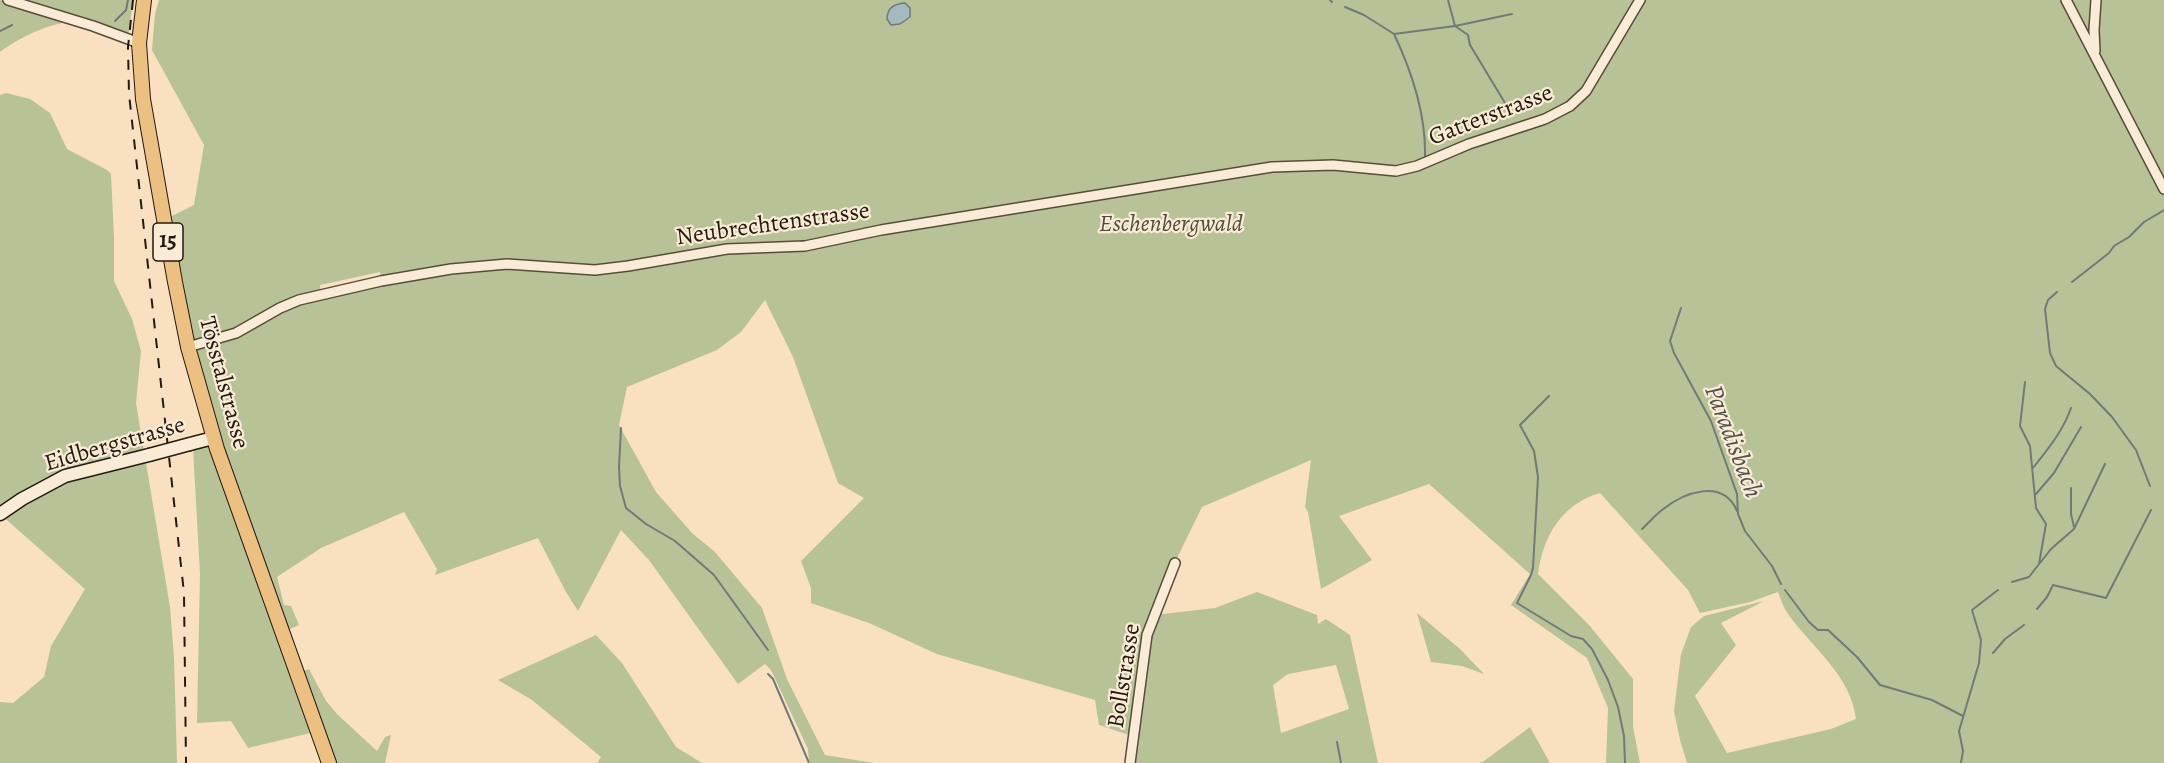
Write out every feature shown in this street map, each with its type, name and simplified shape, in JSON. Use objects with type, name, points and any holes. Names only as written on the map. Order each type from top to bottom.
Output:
[{"type":"main road","name":"Tösstalstrasse","points":[[144,0],[139,43],[143,99],[174,282],[188,348],[213,438],[329,763]]},
{"type":"street","points":[[8,0],[93,26],[139,43]]},
{"type":"street","name":"Gatterstrasse","points":[[1372,168],[1396,171],[1412,168],[1469,144],[1545,119],[1570,106],[1586,91],[1640,0]]},
{"type":"street","points":[[2066,0],[2164,189]]},
{"type":"street","points":[[2096,0],[2094,36],[2098,59]]},
{"type":"street","name":"Neubrechtenstrasse","points":[[188,348],[236,333],[299,300],[381,281],[451,269],[507,264],[585,270],[606,269],[727,249],[812,245],[892,228],[1272,167],[1321,165],[1372,168]]},
{"type":"street","name":"Eidbergstrasse","points":[[0,514],[22,499],[65,476],[213,438]]},
{"type":"street","name":"Bollstrasse","points":[[1130,763],[1147,635],[1174,563]]},
{"type":"green space","points":[[0,0],[133,0],[128,38],[79,22],[59,23],[17,41],[0,52]]},
{"type":"green space","name":"Eschenbergwald","points":[[159,0],[2164,0],[2164,763],[1687,763],[1674,711],[1681,654],[1691,627],[1704,616],[1764,601],[1721,623],[1736,645],[1695,696],[1727,753],[1831,729],[1856,719],[1853,703],[1839,675],[1788,614],[1778,592],[1750,602],[1700,613],[1688,590],[1600,493],[1575,505],[1557,523],[1544,547],[1538,574],[1589,625],[1633,679],[1633,727],[1640,763],[1606,763],[1608,708],[1587,658],[1511,605],[1530,574],[1429,484],[1339,516],[1372,560],[1321,589],[1308,512],[1305,507],[1311,460],[1202,507],[1178,556],[1154,615],[1215,608],[1257,592],[1317,615],[1318,624],[1326,619],[1350,635],[1378,763],[1130,763],[1135,737],[1099,725],[1095,700],[937,654],[869,623],[811,603],[811,588],[801,561],[864,498],[838,483],[793,357],[765,300],[741,332],[717,350],[627,387],[619,425],[656,492],[692,533],[715,552],[762,608],[787,679],[825,755],[874,763],[809,763],[808,749],[771,670],[765,664],[738,684],[649,560],[621,530],[578,611],[538,538],[435,575],[437,569],[404,512],[321,548],[277,577],[284,605],[291,606],[299,625],[283,632],[298,673],[309,669],[326,701],[377,751],[385,737],[391,735],[385,763],[336,763],[323,730],[248,748],[231,721],[197,723],[200,574],[193,448],[221,439],[194,346],[170,217],[194,205],[204,145],[152,50],[155,14]],"holes":[[[380,272],[381,282],[321,294],[320,285]],[[1336,665],[1349,709],[1281,733],[1273,685],[1288,674]]]},
{"type":"green space","points":[[6,93],[30,99],[50,113],[67,149],[111,174],[114,281],[132,319],[141,351],[136,403],[170,607],[177,763],[0,763],[0,702],[13,703],[44,677],[51,646],[85,589],[0,514],[0,95]]},
{"type":"green space","points":[[1417,613],[1460,649],[1484,674],[1462,666],[1431,662]]},
{"type":"green space","points":[[596,635],[622,663],[676,747],[702,763],[597,763],[601,757],[532,700],[498,680]]},
{"type":"green space","points":[[1530,727],[1550,763],[1479,763],[1484,761]]},
{"type":"water","points":[[905,3],[910,8],[910,17],[900,24],[891,25],[887,19],[890,9],[895,5]]},
{"type":"waterway","points":[[115,21],[126,10],[128,0]]},
{"type":"waterway","points":[[1448,0],[1455,26],[1468,35],[1470,45],[1505,103]]},
{"type":"waterway","points":[[1345,7],[1364,15],[1394,34],[1455,26],[1512,14]]},
{"type":"waterway","points":[[0,31],[12,25]]},
{"type":"waterway","points":[[1394,34],[1417,93],[1423,124],[1425,156]]},
{"type":"waterway","points":[[2072,282],[2109,253],[2114,246],[2129,237],[2144,222],[2164,210]]},
{"type":"waterway","points":[[2057,292],[2048,300],[2045,309],[2050,353],[2056,366],[2090,394],[2112,417],[2136,450],[2150,486]]},
{"type":"waterway","name":"Paradisbach","points":[[1681,308],[1670,341],[1674,353],[1711,421],[1737,494],[1738,514],[1745,531],[1772,566],[1781,584]]},
{"type":"waterway","points":[[2012,582],[2029,577],[2039,564],[2046,524],[2036,508],[2030,446],[2020,426],[2025,382]]},
{"type":"waterway","points":[[1549,396],[1520,425],[1534,451],[1538,477],[1533,568],[1517,603],[1571,636],[1583,639],[1592,649],[1608,680],[1618,707],[1624,736],[1625,763]]},
{"type":"waterway","points":[[2033,468],[2050,447],[2071,408]]},
{"type":"waterway","points":[[2036,494],[2054,473],[2081,427]]},
{"type":"waterway","points":[[621,428],[620,486],[626,508],[646,524],[675,541],[714,575],[768,650]]},
{"type":"waterway","points":[[2040,563],[2051,549],[2074,529],[2105,464]]},
{"type":"waterway","points":[[2071,488],[2071,514],[2074,527]]},
{"type":"waterway","points":[[1642,529],[1671,504],[1702,491],[1722,494],[1731,501],[1737,511]]},
{"type":"waterway","points":[[2037,609],[2053,585],[2106,598],[2151,510]]},
{"type":"waterway","name":"Paradisbach","points":[[1785,590],[1809,622],[1818,630],[1828,630],[1857,657],[1880,685],[1932,700],[1963,716]]},
{"type":"waterway","points":[[1961,763],[1963,751],[1959,731],[1979,663],[1981,640],[1972,610],[1998,590]]},
{"type":"waterway","points":[[1993,653],[2005,639],[2024,625]]},
{"type":"waterway","points":[[768,674],[773,679],[809,763]]},
{"type":"waterway","points":[[1337,742],[1341,763]]},
{"type":"railway","points":[[133,0],[128,47],[129,94],[184,593],[186,763]]}]
